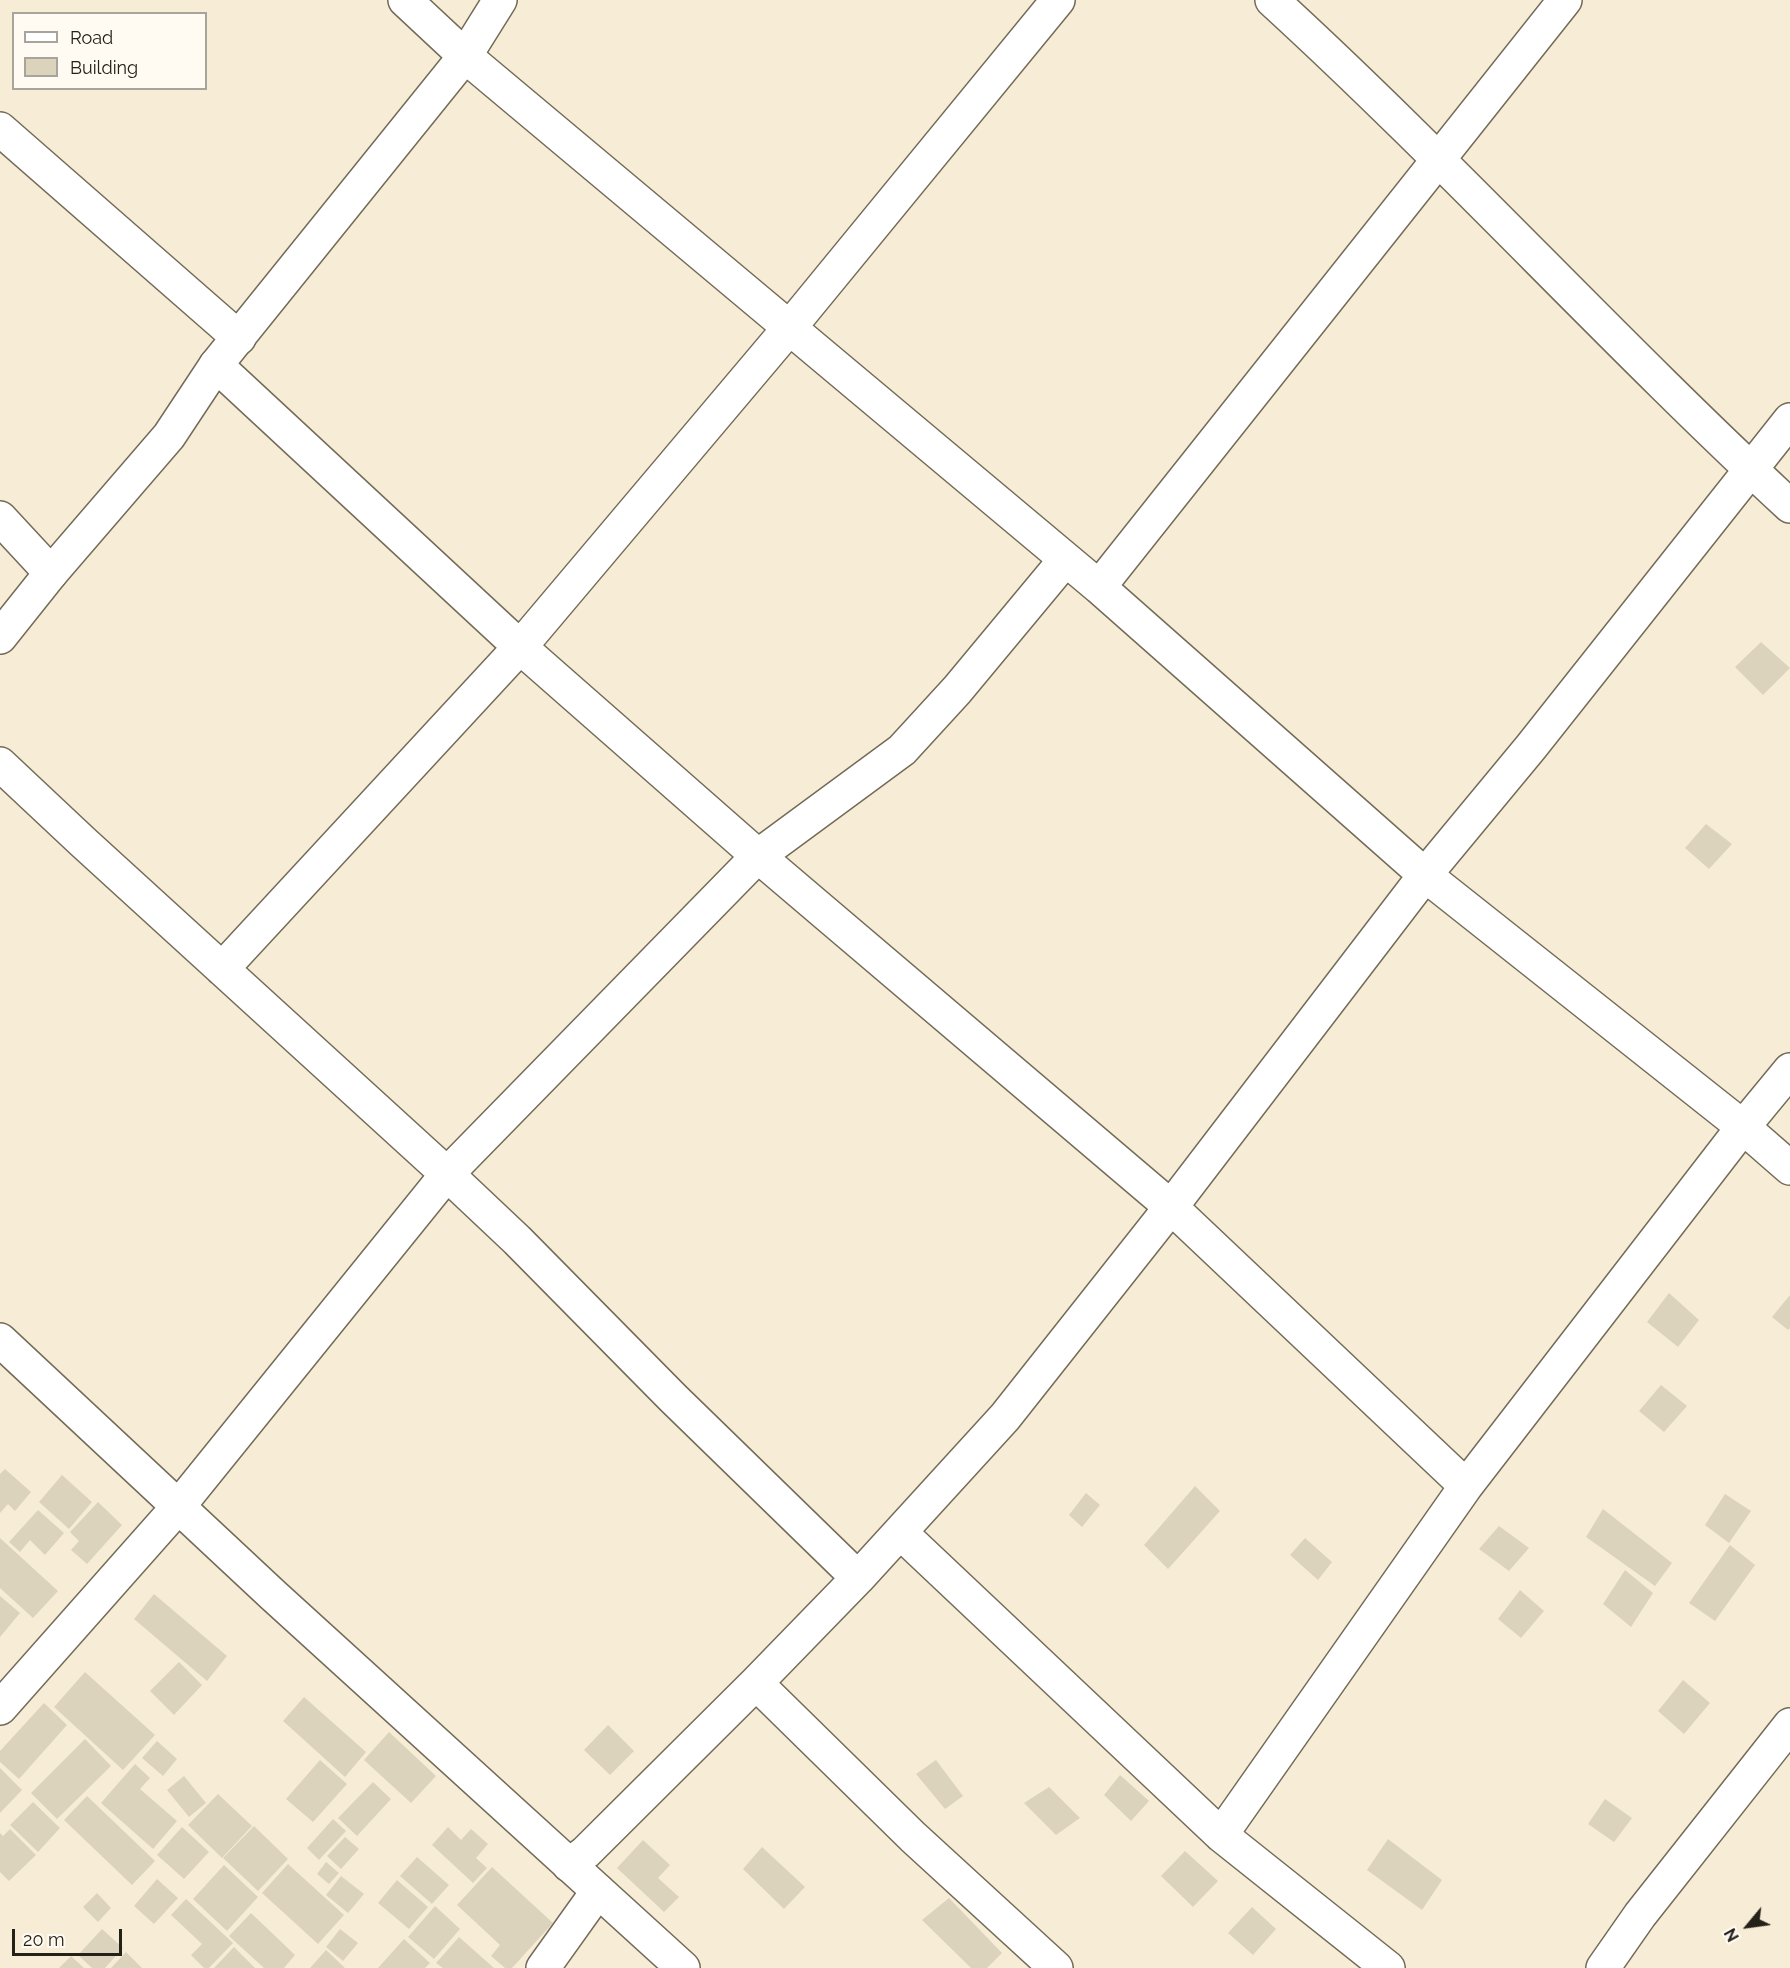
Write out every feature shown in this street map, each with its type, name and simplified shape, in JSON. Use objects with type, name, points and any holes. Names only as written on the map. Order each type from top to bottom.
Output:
[{"type":"street","points":[[405,0],[465,56],[1099,587],[1425,874],[1743,1127],[1790,1168]]},
{"type":"street","points":[[0,637],[51,573],[169,436],[216,365],[465,56],[500,0]]},
{"type":"street","points":[[222,969],[520,648],[790,327],[1058,0]]},
{"type":"street","points":[[1272,0],[1357,78],[1437,161],[1790,506]]},
{"type":"street","points":[[1099,587],[1565,0]]},
{"type":"street","points":[[0,129],[239,338]]},
{"type":"street","points":[[216,365],[520,648],[758,856],[1171,1207],[1466,1486]]},
{"type":"street","points":[[569,1865],[586,1852],[756,1683],[901,1533],[1005,1417],[1171,1207],[1425,874],[1531,747],[1752,471],[1790,420]]},
{"type":"street","points":[[0,518],[51,573]]},
{"type":"street","points":[[0,1708],[178,1507],[447,1174],[758,856],[902,750],[957,690],[1065,560]]},
{"type":"street","points":[[0,764],[517,1240],[673,1398],[858,1578]]},
{"type":"street","points":[[1221,1835],[1466,1486],[1743,1127],[1790,1070]]},
{"type":"street","points":[[0,1340],[178,1507],[683,1968]]},
{"type":"street","points":[[901,1533],[1221,1835],[1388,1968]]},
{"type":"street","points":[[756,1683],[913,1837],[1056,1968]]},
{"type":"street","points":[[1603,1968],[1640,1915],[1790,1725]]},
{"type":"street","points":[[543,1968],[598,1891]]},
{"type":"building","points":[[1761,642],[1790,668],[1763,695],[1735,667]]},
{"type":"building","points":[[1706,824],[1732,844],[1709,869],[1685,848]]},
{"type":"building","points":[[1669,1293],[1699,1320],[1678,1347],[1647,1322]]},
{"type":"building","points":[[1790,1295],[1790,1328],[1788,1330],[1772,1317]]},
{"type":"building","points":[[1661,1385],[1687,1406],[1664,1432],[1639,1411]]},
{"type":"building","points":[[5,1469],[31,1492],[15,1511],[8,1504],[0,1513],[0,1474]]},
{"type":"building","points":[[62,1475],[92,1502],[69,1529],[39,1502]]},
{"type":"building","points":[[1195,1486],[1220,1511],[1168,1569],[1144,1545]]},
{"type":"building","points":[[1086,1493],[1100,1505],[1082,1527],[1069,1515]]},
{"type":"building","points":[[1725,1494],[1751,1511],[1729,1543],[1705,1525]]},
{"type":"building","points":[[98,1502],[122,1525],[87,1564],[71,1550],[79,1541],[70,1532]]},
{"type":"building","points":[[1603,1509],[1672,1563],[1655,1586],[1586,1537]]},
{"type":"building","points":[[38,1510],[64,1533],[45,1555],[30,1540],[20,1552],[9,1542]]},
{"type":"building","points":[[1499,1526],[1529,1548],[1509,1571],[1479,1549]]},
{"type":"building","points":[[0,1538],[58,1591],[33,1618],[0,1588]]},
{"type":"building","points":[[1305,1538],[1332,1562],[1318,1580],[1290,1555]]},
{"type":"building","points":[[1730,1545],[1755,1565],[1715,1621],[1689,1603]]},
{"type":"building","points":[[1625,1570],[1653,1593],[1631,1627],[1603,1604]]},
{"type":"building","points":[[1520,1590],[1544,1611],[1521,1638],[1498,1619]]},
{"type":"building","points":[[154,1594],[227,1656],[207,1681],[134,1619]]},
{"type":"building","points":[[0,1596],[20,1613],[0,1637]]},
{"type":"building","points":[[179,1662],[202,1685],[174,1715],[150,1691]]},
{"type":"building","points":[[85,1672],[155,1735],[123,1770],[54,1707]]},
{"type":"building","points":[[1683,1680],[1710,1703],[1684,1734],[1658,1711]]},
{"type":"building","points":[[304,1697],[366,1752],[345,1777],[283,1721]]},
{"type":"building","points":[[44,1703],[67,1725],[19,1779],[0,1762],[0,1751]]},
{"type":"building","points":[[608,1725],[634,1751],[610,1775],[584,1750]]},
{"type":"building","points":[[389,1732],[436,1776],[411,1803],[364,1760]]},
{"type":"building","points":[[85,1739],[111,1766],[57,1819],[31,1793]]},
{"type":"building","points":[[157,1741],[177,1759],[163,1776],[142,1758]]},
{"type":"building","points":[[320,1760],[347,1784],[313,1822],[286,1799]]},
{"type":"building","points":[[936,1760],[963,1796],[945,1809],[916,1774]]},
{"type":"building","points":[[135,1764],[150,1778],[140,1789],[177,1821],[153,1849],[101,1803]]},
{"type":"building","points":[[0,1768],[22,1790],[0,1813]]},
{"type":"building","points":[[1120,1775],[1149,1801],[1131,1821],[1104,1795]]},
{"type":"building","points":[[184,1776],[206,1803],[189,1817],[167,1790]]},
{"type":"building","points":[[373,1782],[391,1799],[357,1836],[338,1818]]},
{"type":"building","points":[[1049,1787],[1080,1818],[1056,1835],[1024,1803]]},
{"type":"building","points":[[218,1794],[252,1826],[222,1858],[188,1825]]},
{"type":"building","points":[[87,1796],[155,1861],[132,1885],[64,1820]]},
{"type":"building","points":[[1605,1799],[1632,1818],[1614,1842],[1588,1824]]},
{"type":"building","points":[[33,1802],[60,1828],[38,1852],[10,1825]]},
{"type":"building","points":[[333,1819],[346,1831],[319,1860],[307,1848]]},
{"type":"building","points":[[254,1826],[288,1859],[258,1891],[223,1858]]},
{"type":"building","points":[[182,1827],[209,1852],[184,1879],[157,1855]]},
{"type":"building","points":[[448,1827],[461,1840],[471,1829],[488,1844],[476,1858],[487,1868],[473,1883],[432,1845]]},
{"type":"building","points":[[10,1829],[36,1855],[9,1881],[0,1872],[0,1833],[3,1836]]},
{"type":"building","points":[[345,1837],[359,1849],[341,1869],[327,1856]]},
{"type":"building","points":[[1388,1839],[1442,1880],[1422,1910],[1367,1870]]},
{"type":"building","points":[[643,1840],[670,1865],[658,1878],[679,1897],[664,1912],[617,1868]]},
{"type":"building","points":[[762,1847],[805,1887],[784,1909],[743,1869]]},
{"type":"building","points":[[1185,1851],[1218,1881],[1193,1907],[1161,1876]]},
{"type":"building","points":[[417,1857],[449,1885],[432,1904],[400,1876]]},
{"type":"building","points":[[326,1862],[339,1873],[329,1884],[317,1874]]},
{"type":"building","points":[[288,1864],[344,1915],[318,1944],[262,1893]]},
{"type":"building","points":[[224,1865],[258,1897],[227,1931],[193,1899]]},
{"type":"building","points":[[492,1867],[553,1923],[512,1968],[505,1968],[491,1956],[500,1945],[457,1905]]},
{"type":"building","points":[[341,1876],[364,1894],[348,1913],[326,1895]]},
{"type":"building","points":[[157,1879],[178,1898],[154,1924],[134,1906]]},
{"type":"building","points":[[397,1880],[428,1907],[409,1929],[378,1903]]},
{"type":"building","points":[[97,1893],[111,1908],[98,1922],[83,1907]]},
{"type":"building","points":[[949,1898],[1002,1953],[987,1968],[971,1968],[922,1920]]},
{"type":"building","points":[[186,1899],[233,1943],[209,1968],[204,1968],[191,1955],[202,1944],[171,1915]]},
{"type":"building","points":[[435,1906],[460,1929],[434,1959],[408,1937]]},
{"type":"building","points":[[1252,1907],[1276,1929],[1253,1955],[1228,1933]]},
{"type":"building","points":[[251,1913],[295,1955],[284,1968],[264,1968],[229,1936]]},
{"type":"building","points":[[102,1929],[123,1948],[105,1968],[92,1968],[78,1955]]},
{"type":"building","points":[[340,1929],[358,1943],[343,1961],[326,1947]]},
{"type":"building","points":[[459,1937],[494,1968],[443,1968],[436,1963]]},
{"type":"building","points":[[404,1939],[430,1963],[425,1968],[378,1968]]},
{"type":"building","points":[[234,1947],[255,1968],[214,1968]]},
{"type":"building","points":[[326,1950],[345,1968],[310,1968]]},
{"type":"building","points":[[126,1952],[142,1968],[111,1968]]},
{"type":"building","points":[[71,1956],[84,1968],[59,1968]]}]
